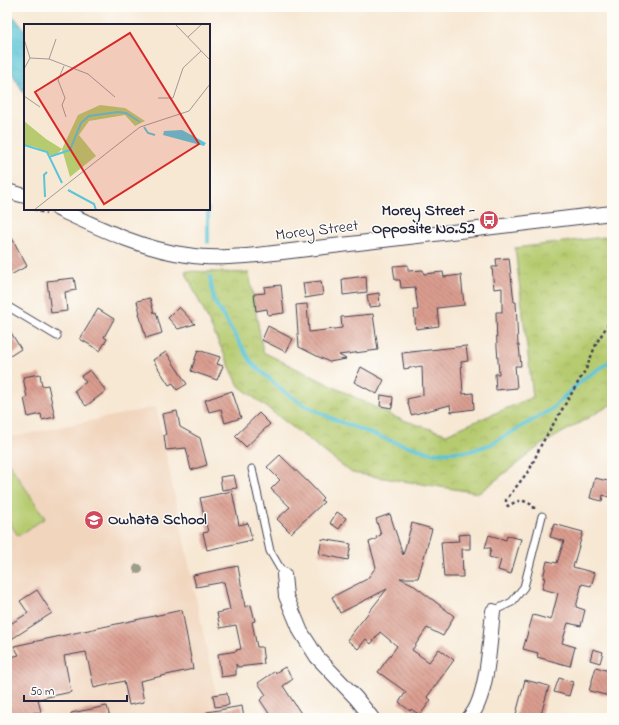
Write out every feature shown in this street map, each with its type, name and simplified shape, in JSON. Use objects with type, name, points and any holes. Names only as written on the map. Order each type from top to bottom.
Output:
[{"type":"street","points":[[7,191],[24,196]]},
{"type":"street","name":"Morey Street","points":[[60,210],[106,231],[147,246],[187,255],[227,257],[612,213]]},
{"type":"street","points":[[284,575],[286,596],[301,632],[317,657],[356,698],[372,718]]},
{"type":"street","points":[[469,718],[480,698],[487,664],[493,611]]},
{"type":"lane","points":[[7,306],[57,336]]},
{"type":"lane","points":[[252,468],[270,551],[284,575]]},
{"type":"lane","points":[[493,611],[512,602],[524,587],[542,516]]},
{"type":"path","points":[[535,511],[534,506],[524,500],[516,501],[508,506],[506,504],[506,500],[530,469],[541,445],[586,369],[597,342],[612,318]]},
{"type":"shaded area","name":"Owhata School","points":[[156,407],[221,718],[7,718],[7,438]]},
{"type":"green space","points":[[612,236],[612,404],[541,445],[479,493],[352,473],[239,386],[185,271],[249,273],[263,352],[397,418],[446,434],[533,397],[515,248]]},
{"type":"green space","points":[[7,462],[45,518],[18,536],[7,518]]},
{"type":"water","points":[[7,9],[24,29],[24,93],[7,64]]},
{"type":"building","points":[[7,229],[27,266],[7,277]]},
{"type":"building","points":[[509,258],[514,302],[516,302],[518,345],[521,366],[515,366],[517,388],[496,390],[495,374],[499,374],[496,312],[502,312],[502,288],[494,289],[492,267],[497,267],[496,259]]},
{"type":"building","points":[[408,265],[408,271],[423,270],[424,274],[443,272],[444,277],[461,275],[464,305],[437,308],[439,326],[416,329],[414,310],[418,310],[415,287],[401,288],[400,280],[395,280],[393,266]]},
{"type":"building","points":[[366,276],[367,292],[343,295],[342,279]]},
{"type":"building","points":[[74,278],[76,290],[65,292],[67,311],[51,313],[47,281]]},
{"type":"building","points":[[321,281],[323,295],[305,298],[303,283]]},
{"type":"building","points":[[281,285],[284,313],[268,315],[267,309],[256,311],[254,294],[265,293],[264,287]]},
{"type":"building","points":[[379,293],[380,306],[369,307],[367,295]]},
{"type":"building","points":[[150,298],[162,333],[146,338],[137,301]]},
{"type":"building","points":[[307,304],[309,332],[342,328],[341,317],[373,314],[378,350],[339,355],[346,359],[329,362],[299,347],[296,305]]},
{"type":"building","points":[[179,307],[195,324],[178,329],[168,318]]},
{"type":"building","points":[[98,309],[114,319],[104,337],[107,339],[100,351],[80,339]]},
{"type":"building","points":[[7,326],[21,349],[7,358]]},
{"type":"building","points":[[268,326],[293,339],[286,352],[262,340]]},
{"type":"building","points":[[466,346],[468,361],[461,362],[463,394],[473,393],[474,409],[451,412],[450,405],[411,415],[407,399],[423,395],[422,366],[404,369],[402,353]]},
{"type":"building","points":[[198,350],[220,357],[217,364],[223,366],[217,380],[191,371]]},
{"type":"building","points":[[166,352],[187,384],[177,390],[173,383],[169,385],[153,360]]},
{"type":"building","points":[[361,367],[384,380],[377,394],[354,382]]},
{"type":"building","points":[[90,370],[106,391],[86,406],[74,391],[86,382],[81,376]]},
{"type":"building","points":[[40,374],[42,386],[48,385],[55,417],[42,420],[41,414],[28,417],[24,398],[27,398],[23,377]]},
{"type":"building","points":[[232,391],[241,418],[225,423],[221,409],[209,412],[205,400]]},
{"type":"building","points":[[381,395],[393,397],[392,408],[380,406]]},
{"type":"building","points":[[177,411],[180,427],[200,438],[207,465],[191,470],[186,448],[166,450],[164,435],[166,435],[162,414]]},
{"type":"building","points":[[259,413],[270,424],[246,447],[235,436]]},
{"type":"building","points":[[280,455],[312,486],[323,498],[321,500],[324,502],[291,533],[277,519],[290,507],[271,489],[280,480],[267,467]]},
{"type":"building","points":[[234,475],[237,488],[222,490],[220,477]]},
{"type":"building","points":[[595,478],[612,482],[612,498],[603,495],[602,501],[590,498]]},
{"type":"building","points":[[232,491],[239,525],[248,523],[252,540],[207,550],[203,533],[208,532],[200,498]]},
{"type":"building","points":[[337,512],[346,518],[339,529],[330,523]]},
{"type":"building","points":[[390,514],[403,555],[412,523],[432,529],[418,578],[400,578],[412,584],[454,616],[443,636],[427,628],[412,650],[429,662],[439,649],[454,660],[427,697],[431,700],[420,715],[411,709],[410,711],[399,702],[406,692],[378,672],[397,646],[380,632],[371,644],[366,639],[358,649],[347,640],[387,589],[340,613],[332,597],[367,579],[376,567],[369,542],[377,539],[376,537],[381,535],[376,519]]},
{"type":"building","points":[[554,524],[583,532],[573,567],[595,573],[591,586],[582,584],[576,607],[585,610],[581,626],[568,623],[562,643],[575,647],[570,666],[537,657],[538,653],[523,649],[533,615],[551,620],[558,593],[542,589],[547,561],[557,563],[564,541],[550,537]]},
{"type":"building","points":[[470,534],[470,549],[462,549],[463,577],[444,577],[441,542],[459,541],[458,535]]},
{"type":"building","points":[[489,535],[506,540],[507,536],[521,539],[511,574],[498,570],[501,560],[489,557],[491,548],[485,548]]},
{"type":"building","points":[[322,539],[351,544],[348,560],[319,554]]},
{"type":"building","points":[[238,566],[245,607],[251,605],[255,621],[252,622],[257,647],[262,647],[264,664],[238,667],[236,664],[236,675],[221,677],[218,654],[241,649],[236,625],[220,628],[217,613],[230,610],[224,582],[196,587],[193,575]]},
{"type":"building","points":[[37,590],[52,613],[7,642],[7,626],[28,613],[20,601]]},
{"type":"building","points":[[182,610],[193,669],[140,681],[144,702],[129,705],[124,681],[94,688],[86,652],[64,656],[71,692],[38,699],[41,712],[33,713],[34,718],[10,718],[7,704],[7,679],[10,678],[7,658],[19,655],[14,646]]},
{"type":"building","points":[[593,649],[603,652],[600,663],[590,660]]},
{"type":"building","points":[[285,667],[293,679],[283,686],[304,718],[272,718],[260,700],[266,695],[258,683],[274,672],[275,673]]},
{"type":"building","points":[[596,667],[612,672],[609,685],[612,686],[610,696],[589,691]]},
{"type":"building","points":[[559,678],[573,682],[569,696],[554,692]]},
{"type":"building","points":[[525,680],[549,686],[540,718],[515,718]]},
{"type":"building","points":[[227,693],[229,705],[215,707],[213,695]]},
{"type":"building","points":[[107,706],[110,718],[71,718],[71,713]]},
{"type":"building","points":[[242,706],[244,718],[207,718],[207,712]]},
{"type":"waterway","points":[[208,210],[208,242]]},
{"type":"waterway","points":[[210,277],[214,301],[252,363],[283,391],[304,405],[338,421],[388,440],[432,453],[471,451],[491,444],[552,409],[582,380],[612,360]]},
{"type":"place","name":"Morey Street - Opposite No.52","points":[[489,220]]},
{"type":"place","name":"Owhata School","points":[[94,520]]}]
